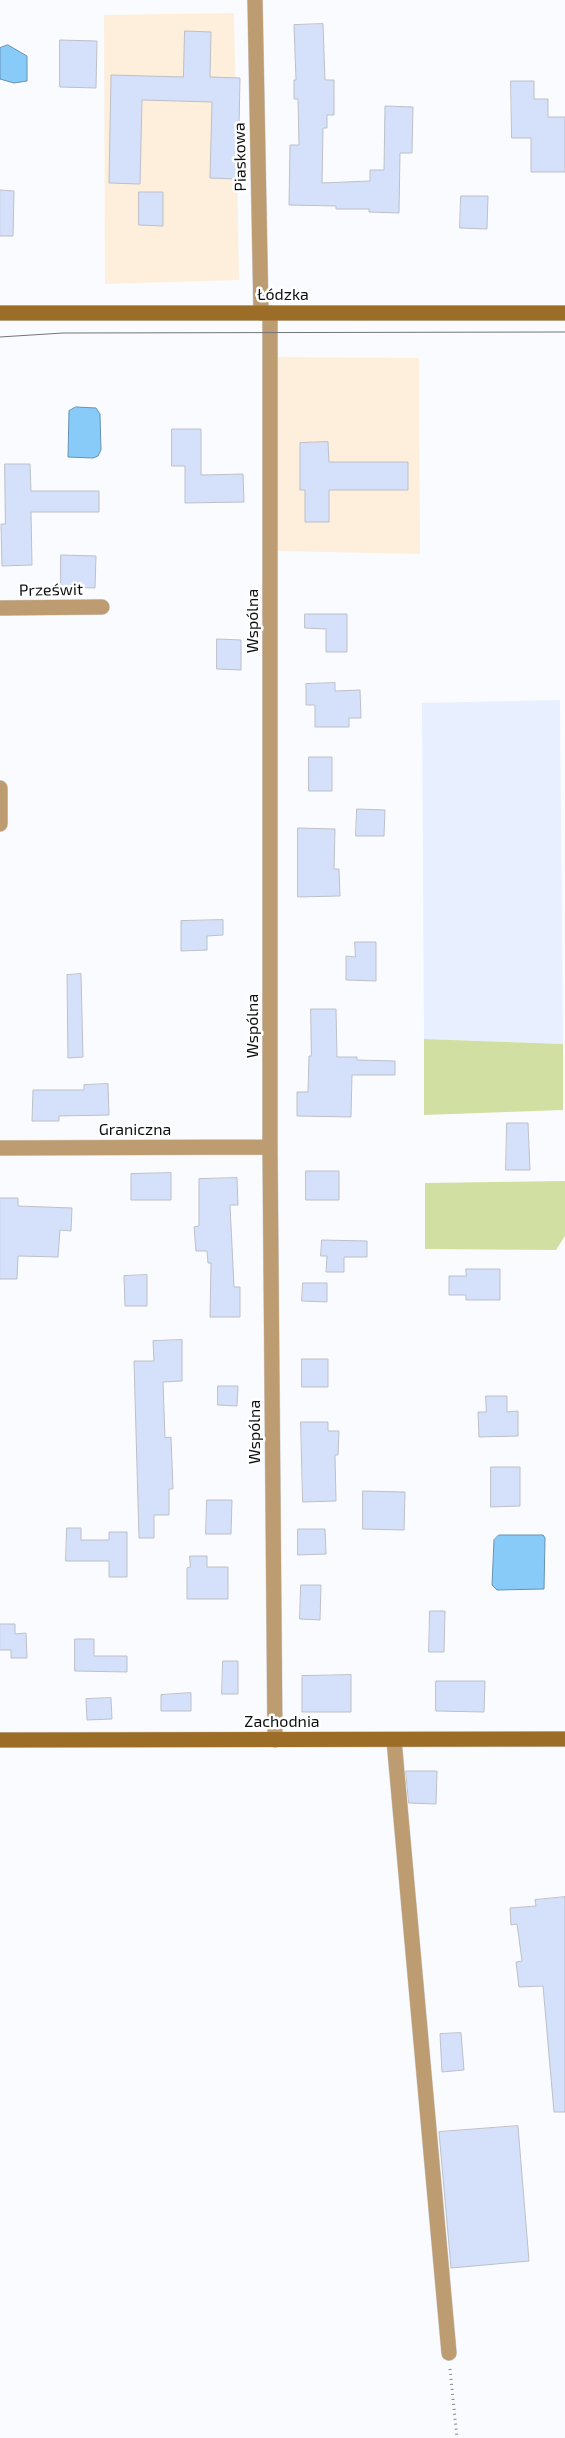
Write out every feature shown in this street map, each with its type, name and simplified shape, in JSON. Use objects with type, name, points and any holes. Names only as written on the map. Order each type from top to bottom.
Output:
[{"type":"street","name":"Piaskowa","points":[[255,0],[265,313]]},
{"type":"street","name":"Łódzka","points":[[0,313],[565,313]]},
{"type":"street","name":"Wspólna","points":[[265,313],[275,1740]]},
{"type":"street","name":"Prześwit","points":[[0,608],[102,607]]},
{"type":"street","points":[[0,788],[0,824]]},
{"type":"street","name":"Graniczna","points":[[0,1148],[270,1147]]},
{"type":"street","name":"Zachodnia","points":[[0,1740],[565,1739]]},
{"type":"street","points":[[394,1740],[449,2353]]},
{"type":"path","points":[[449,2353],[457,2438]]},
{"type":"shaded area","points":[[234,13],[239,280],[105,284],[104,15]]},
{"type":"shaded area","points":[[276,357],[419,358],[420,554],[278,551]]},
{"type":"shaded area","points":[[560,700],[563,1044],[424,1039],[422,703]]},
{"type":"green space","points":[[424,1039],[563,1044],[563,1110],[424,1115]]},
{"type":"green space","points":[[565,1181],[565,1236],[556,1250],[425,1249],[425,1183]]},
{"type":"water","points":[[8,45],[27,56],[27,81],[14,83],[0,79],[0,48]]},
{"type":"water","points":[[76,407],[96,408],[100,414],[101,450],[98,456],[93,458],[68,457],[69,411]]},
{"type":"water","points":[[499,1535],[543,1535],[545,1538],[544,1589],[497,1590],[492,1585],[494,1540]]},
{"type":"building","points":[[323,24],[325,80],[334,80],[334,115],[327,115],[327,128],[323,128],[322,183],[370,181],[370,170],[384,170],[385,106],[413,107],[412,153],[400,153],[399,213],[369,212],[369,209],[336,209],[336,206],[289,205],[290,145],[299,145],[298,99],[294,99],[294,80],[296,80],[294,25]]},
{"type":"building","points":[[185,31],[211,32],[210,77],[240,78],[238,179],[210,178],[212,102],[142,100],[140,184],[109,183],[111,75],[183,77]]},
{"type":"building","points":[[60,40],[97,41],[96,88],[60,87]]},
{"type":"building","points":[[511,81],[534,81],[534,99],[548,99],[548,117],[565,117],[565,172],[531,172],[531,138],[512,138]]},
{"type":"building","points":[[0,190],[14,191],[13,236],[0,236]]},
{"type":"building","points":[[139,192],[163,192],[163,226],[139,225]]},
{"type":"building","points":[[461,196],[488,196],[487,229],[460,228]]},
{"type":"building","points":[[172,429],[201,429],[201,475],[243,474],[244,502],[185,503],[185,466],[172,466]]},
{"type":"building","points":[[328,442],[329,462],[408,462],[408,490],[329,490],[329,522],[305,522],[305,490],[300,490],[300,443]]},
{"type":"building","points":[[5,464],[30,464],[31,491],[99,491],[99,512],[31,512],[32,565],[2,566],[1,524],[5,524]]},
{"type":"building","points":[[61,555],[96,556],[95,588],[61,587]]},
{"type":"building","points":[[305,614],[347,614],[347,652],[326,652],[326,629],[305,628]]},
{"type":"building","points":[[217,639],[241,640],[241,670],[217,669]]},
{"type":"building","points":[[335,683],[335,691],[360,690],[361,718],[349,718],[349,727],[315,727],[315,705],[306,705],[306,684]]},
{"type":"building","points":[[309,757],[332,757],[332,791],[309,791]]},
{"type":"building","points":[[357,809],[385,810],[384,836],[356,836]]},
{"type":"building","points":[[298,828],[335,829],[334,869],[339,869],[340,896],[298,897]]},
{"type":"building","points":[[223,920],[223,935],[207,936],[207,950],[181,951],[181,921]]},
{"type":"building","points":[[355,942],[376,942],[376,981],[346,980],[346,956],[355,957]]},
{"type":"building","points":[[81,974],[83,1057],[68,1058],[67,975]]},
{"type":"building","points":[[311,1009],[336,1009],[337,1057],[357,1057],[357,1060],[395,1061],[395,1075],[352,1075],[351,1117],[297,1116],[297,1092],[308,1092],[309,1056],[311,1056]]},
{"type":"building","points":[[108,1084],[109,1115],[59,1116],[59,1121],[32,1121],[33,1090],[84,1090],[84,1085]]},
{"type":"building","points":[[507,1123],[528,1123],[530,1170],[506,1170]]},
{"type":"building","points":[[306,1171],[339,1171],[339,1200],[306,1200]]},
{"type":"building","points":[[171,1173],[171,1200],[131,1200],[131,1174]]},
{"type":"building","points":[[237,1178],[238,1205],[230,1205],[234,1287],[240,1287],[240,1317],[210,1317],[211,1263],[208,1263],[207,1251],[196,1251],[194,1227],[199,1226],[199,1179]]},
{"type":"building","points":[[0,1198],[18,1198],[18,1206],[72,1208],[71,1231],[60,1230],[58,1257],[18,1256],[17,1279],[0,1279]]},
{"type":"building","points":[[322,1240],[367,1241],[367,1257],[344,1257],[344,1272],[326,1272],[327,1256],[321,1256]]},
{"type":"building","points":[[466,1269],[500,1269],[500,1300],[466,1300],[466,1295],[449,1295],[449,1276],[466,1276]]},
{"type":"building","points":[[147,1275],[147,1306],[125,1306],[124,1276]]},
{"type":"building","points":[[303,1283],[327,1283],[327,1302],[302,1301]]},
{"type":"building","points":[[182,1340],[182,1381],[163,1382],[165,1438],[171,1437],[173,1489],[169,1489],[169,1515],[154,1515],[154,1538],[139,1538],[134,1361],[154,1361],[153,1341]]},
{"type":"building","points":[[302,1359],[328,1359],[328,1387],[302,1387]]},
{"type":"building","points":[[218,1386],[238,1386],[237,1406],[218,1405]]},
{"type":"building","points":[[486,1396],[507,1396],[507,1412],[518,1411],[518,1436],[479,1437],[478,1412],[486,1412]]},
{"type":"building","points":[[301,1422],[328,1422],[328,1431],[339,1431],[338,1455],[335,1455],[336,1501],[303,1502]]},
{"type":"building","points":[[491,1467],[520,1467],[520,1506],[491,1507]]},
{"type":"building","points":[[363,1491],[405,1492],[404,1530],[363,1529]]},
{"type":"building","points":[[207,1500],[232,1500],[231,1534],[206,1534]]},
{"type":"building","points":[[67,1528],[81,1528],[81,1540],[109,1540],[109,1532],[127,1532],[127,1577],[109,1577],[109,1561],[66,1561]]},
{"type":"building","points":[[298,1529],[325,1529],[326,1554],[298,1555]]},
{"type":"building","points":[[190,1556],[207,1556],[207,1567],[228,1567],[228,1599],[187,1599],[187,1568],[190,1567]]},
{"type":"building","points":[[301,1585],[321,1585],[320,1620],[300,1619]]},
{"type":"building","points":[[430,1611],[445,1611],[444,1652],[429,1652]]},
{"type":"building","points":[[0,1624],[15,1624],[15,1634],[26,1633],[27,1658],[11,1658],[11,1650],[0,1650]]},
{"type":"building","points":[[75,1639],[94,1639],[94,1656],[127,1656],[127,1672],[75,1671]]},
{"type":"building","points":[[223,1661],[238,1661],[238,1694],[222,1694]]},
{"type":"building","points":[[351,1675],[351,1712],[302,1712],[302,1676]]},
{"type":"building","points":[[436,1681],[485,1681],[484,1712],[436,1711]]},
{"type":"building","points":[[191,1693],[191,1711],[161,1711],[161,1695]]},
{"type":"building","points":[[111,1698],[112,1719],[87,1720],[86,1699]]},
{"type":"building","points":[[406,1771],[437,1771],[436,1804],[409,1803]]},
{"type":"building","points":[[565,1897],[565,2112],[554,2112],[543,1986],[519,1987],[516,1962],[522,1961],[517,1924],[511,1925],[510,1908],[536,1906],[535,1900]]},
{"type":"building","points":[[461,2033],[464,2070],[442,2072],[440,2034]]},
{"type":"building","points":[[518,2126],[529,2261],[451,2268],[439,2132]]},
{"type":"tram line","points":[[0,337],[63,333],[565,332]]}]
